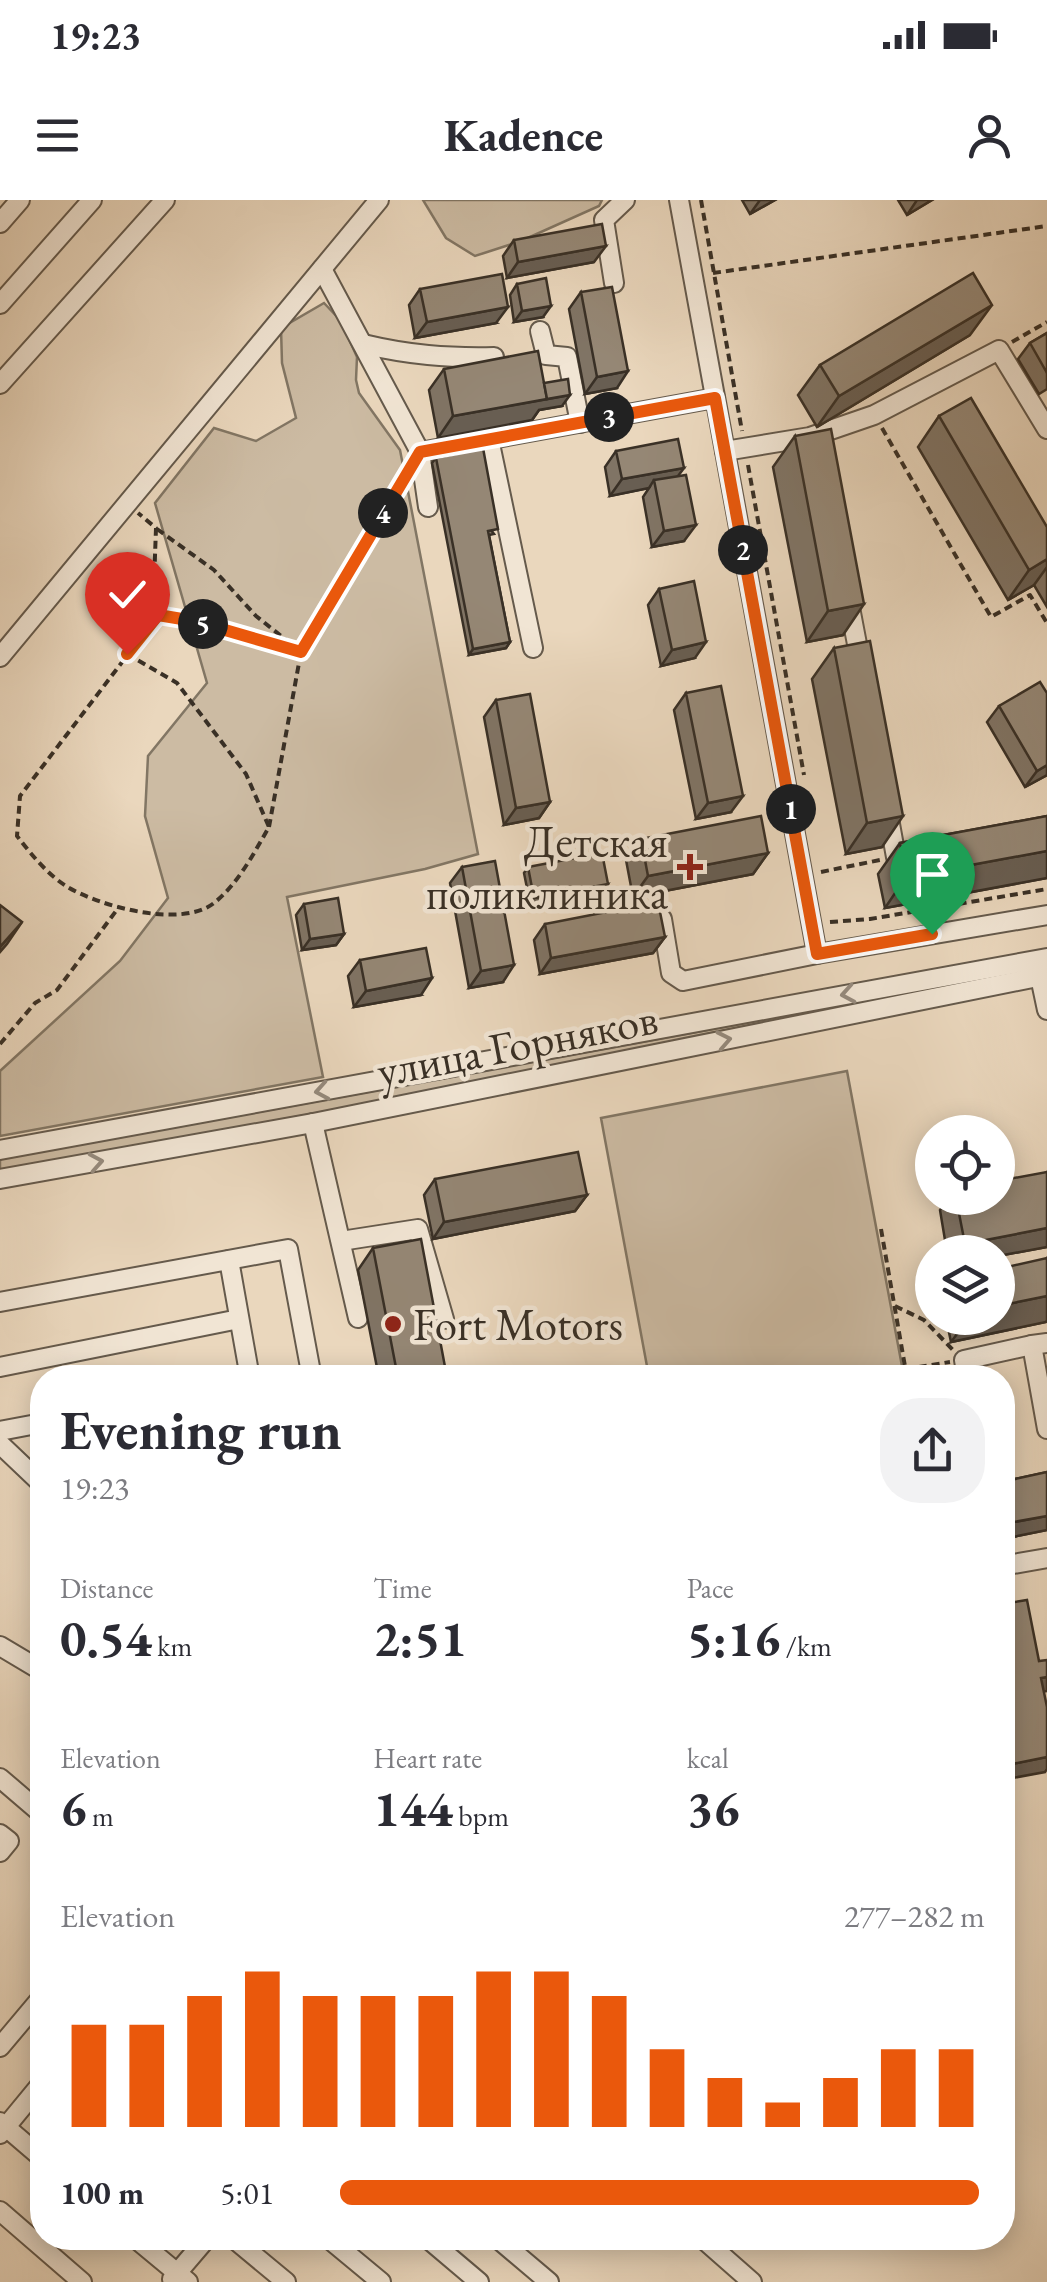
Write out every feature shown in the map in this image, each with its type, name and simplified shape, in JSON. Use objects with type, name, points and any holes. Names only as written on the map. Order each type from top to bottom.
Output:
[{"type":"street","points":[[0,223],[20,200]]},
{"type":"street","points":[[0,304],[92,200]]},
{"type":"street","points":[[0,384],[165,200]]},
{"type":"street","points":[[0,657],[380,200]]},
{"type":"street","points":[[614,283],[604,220],[625,200]]},
{"type":"street","points":[[679,200],[817,954]]},
{"type":"street","points":[[322,268],[420,452],[428,507]]},
{"type":"street","points":[[540,330],[546,355],[567,357],[580,423]]},
{"type":"street","points":[[363,344],[406,355],[494,357]]},
{"type":"street","points":[[725,451],[819,434],[874,415],[999,350],[1047,429]]},
{"type":"street","points":[[420,452],[715,398]]},
{"type":"street","points":[[819,434],[822,453]]},
{"type":"street","points":[[489,439],[533,648]]},
{"type":"street","points":[[846,588],[864,684]]},
{"type":"street","points":[[885,799],[896,857],[934,850]]},
{"type":"street","points":[[662,919],[671,972],[683,980],[1047,915]]},
{"type":"street","name":"улица Горняков","points":[[0,1150],[1047,958]]},
{"type":"street","points":[[1044,976],[1047,1010]]},
{"type":"street","name":"улица Горняков","points":[[0,1179],[313,1123],[1044,976]]},
{"type":"street","points":[[313,1123],[358,1318]]},
{"type":"street","points":[[340,1241],[418,1229],[444,1319]]},
{"type":"street","points":[[0,1302],[288,1249],[310,1365]]},
{"type":"street","points":[[229,1260],[248,1365]]},
{"type":"street","points":[[0,1367],[240,1319]]},
{"type":"street","points":[[978,1365],[1039,1344],[1047,1430]]},
{"type":"street","points":[[0,1431],[30,1425]]},
{"type":"street","points":[[0,1444],[30,1473]]},
{"type":"street","points":[[1015,1564],[1047,1558]]},
{"type":"street","points":[[0,1646],[30,1664]]},
{"type":"street","points":[[0,1778],[30,1804]]},
{"type":"street","points":[[0,1834],[9,1841],[0,1852]]},
{"type":"street","points":[[0,2047],[30,2013]]},
{"type":"street","points":[[30,2096],[2,2128],[30,2149]]},
{"type":"street","points":[[0,2211],[30,2237]]},
{"type":"street","points":[[45,2250],[82,2282]]},
{"type":"street","points":[[148,2250],[178,2279],[199,2250]]},
{"type":"street","points":[[247,2250],[286,2282]]},
{"type":"street","points":[[342,2250],[380,2282]]},
{"type":"street","points":[[441,2250],[479,2282]]},
{"type":"street","points":[[511,2250],[549,2282]]},
{"type":"street","points":[[716,2250],[752,2282]]},
{"type":"path","points":[[701,200],[804,776]]},
{"type":"path","points":[[693,276],[1047,226]]},
{"type":"path","points":[[999,350],[1047,322]]},
{"type":"path","points":[[874,415],[991,618],[1030,595],[1047,624]]},
{"type":"path","points":[[156,528],[154,583],[158,615],[20,796],[18,836],[62,884],[92,900],[184,915],[212,905],[233,883],[268,827],[301,652],[420,452]]},
{"type":"path","points":[[127,504],[214,570],[256,616],[301,652]]},
{"type":"path","points":[[158,615],[194,621],[301,652]]},
{"type":"path","points":[[127,654],[178,682],[246,774],[268,827]]},
{"type":"path","points":[[821,872],[896,857]]},
{"type":"path","points":[[830,923],[1047,889]]},
{"type":"path","points":[[0,1044],[35,1002],[56,990],[119,907]]},
{"type":"path","points":[[881,1229],[905,1365]]},
{"type":"path","points":[[894,1306],[924,1320],[963,1365]]},
{"type":"shaded area","points":[[423,200],[602,200],[599,206],[521,241],[475,256],[446,238]]},
{"type":"shaded area","points":[[324,303],[341,321],[357,357],[359,393],[400,450],[478,854],[287,897],[323,1077],[0,1136],[0,1071],[120,961],[168,898],[145,816],[148,756],[207,683],[155,503],[214,428],[256,441],[296,418],[282,363],[281,328]]},
{"type":"shaded area","points":[[1047,968],[1047,979],[0,1171],[0,1159]]},
{"type":"shaded area","points":[[847,1071],[902,1365],[647,1365],[601,1118]]},
{"type":"building","points":[[602,224],[606,246],[518,262],[514,240]]},
{"type":"building","points":[[973,273],[992,305],[839,396],[820,365]]},
{"type":"building","points":[[502,274],[508,307],[427,322],[420,289]]},
{"type":"building","points":[[546,278],[551,306],[522,311],[517,284]]},
{"type":"building","points":[[612,287],[628,371],[597,377],[581,292]]},
{"type":"building","points":[[1047,333],[1047,373],[1030,343]]},
{"type":"building","points":[[538,351],[547,399],[453,416],[444,369]]},
{"type":"building","points":[[568,379],[570,395],[547,399],[544,383]]},
{"type":"building","points":[[971,398],[1047,527],[1047,559],[1029,570],[939,416]]},
{"type":"building","points":[[831,429],[864,604],[828,611],[795,436]]},
{"type":"building","points":[[678,439],[684,468],[622,479],[616,451]]},
{"type":"building","points":[[483,448],[498,529],[488,531],[510,642],[473,649],[436,458]]},
{"type":"building","points":[[686,475],[696,525],[664,531],[654,480]]},
{"type":"building","points":[[694,581],[706,642],[672,650],[659,589]]},
{"type":"building","points":[[870,641],[903,816],[867,823],[834,648]]},
{"type":"building","points":[[1040,682],[1047,693],[1047,765],[1037,771],[999,706]]},
{"type":"building","points":[[721,686],[743,796],[708,803],[686,693]]},
{"type":"building","points":[[530,694],[550,802],[516,808],[496,700]]},
{"type":"building","points":[[761,816],[768,853],[648,876],[641,839]]},
{"type":"building","points":[[1047,816],[1047,851],[906,877],[900,843]]},
{"type":"building","points":[[602,853],[608,884],[534,898],[528,867]]},
{"type":"building","points":[[495,861],[514,965],[481,971],[462,867]]},
{"type":"building","points":[[338,898],[344,934],[310,939],[304,904]]},
{"type":"building","points":[[658,902],[665,937],[551,958],[545,924]]},
{"type":"building","points":[[0,905],[22,922],[0,947]]},
{"type":"building","points":[[426,948],[432,978],[366,991],[360,960]]},
{"type":"building","points":[[578,1152],[587,1195],[444,1222],[435,1179]]},
{"type":"building","points":[[1047,1172],[1047,1228],[1011,1235],[963,1235],[959,1215],[1015,1215],[1015,1178]]},
{"type":"building","points":[[421,1239],[445,1365],[396,1365],[373,1248]]},
{"type":"building","points":[[1047,1258],[1047,1296],[1015,1303],[1015,1265]]},
{"type":"building","points":[[1047,1472],[1047,1516],[1015,1522],[1015,1479]]},
{"type":"building","points":[[1027,1600],[1039,1661],[1047,1660],[1047,1677],[1041,1678],[1047,1707],[1047,1757],[1015,1763],[1015,1602]]},
{"type":"place","name":"Детская поликлиника","points":[[690,867]]},
{"type":"place","name":"Fort Motors","points":[[393,1324]]},
{"type":"route","points":[[127,654],[158,615],[194,621],[301,652],[420,452],[715,398],[817,954],[932,934]]}]
